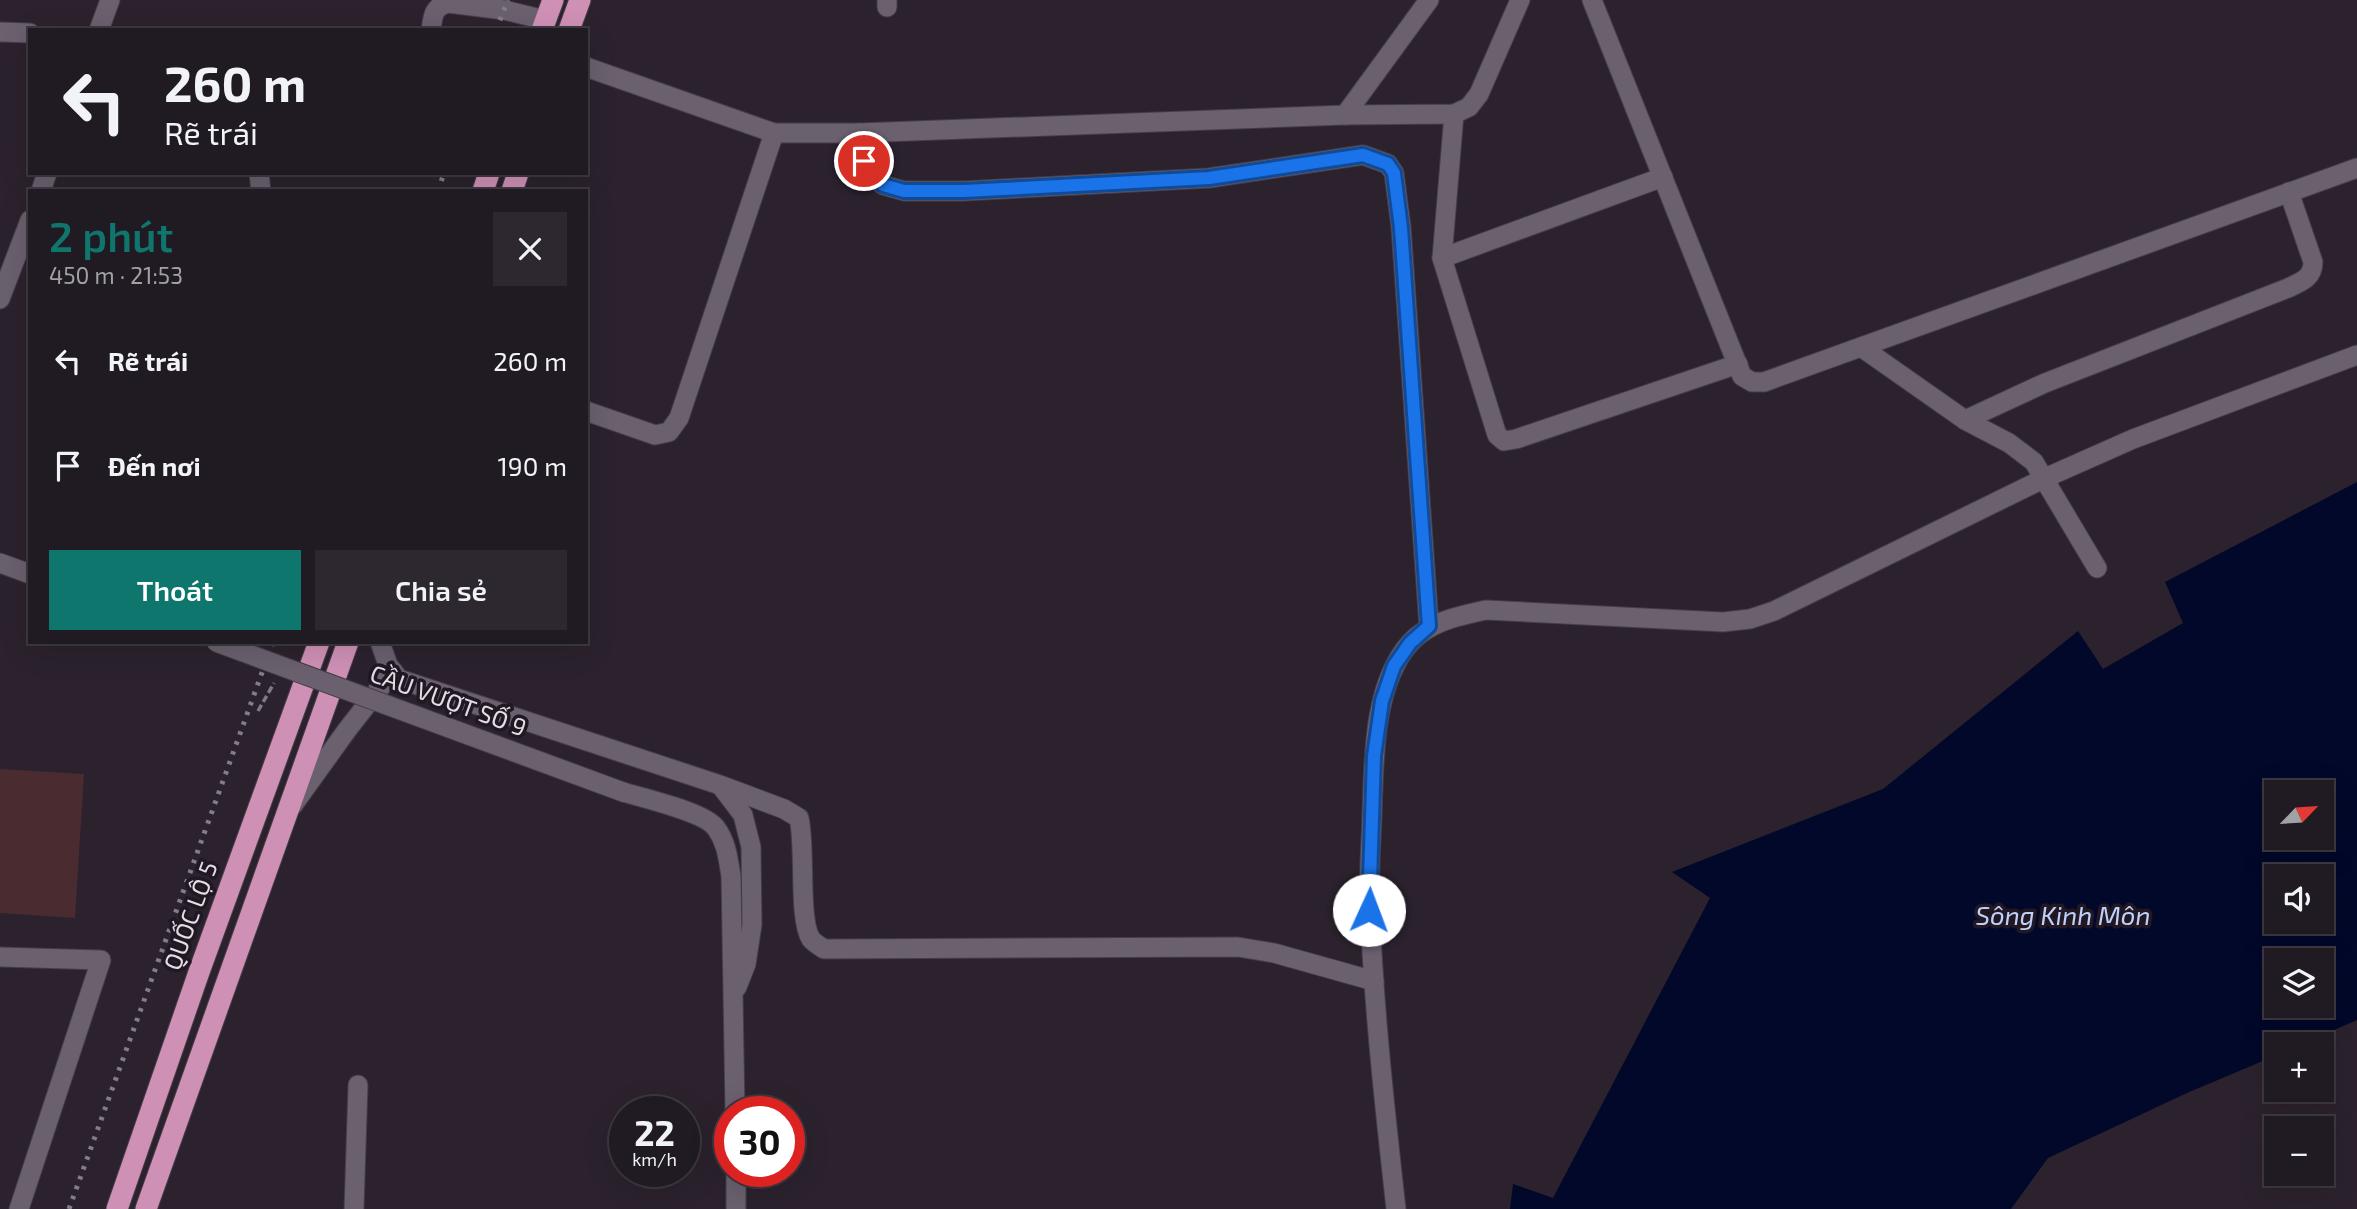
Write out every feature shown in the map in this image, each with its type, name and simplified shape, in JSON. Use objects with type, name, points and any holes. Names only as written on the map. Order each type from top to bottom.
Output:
[{"type":"highway","points":[[570,28],[580,0]]},
{"type":"highway","name":"QUỐC LỘ 5","points":[[117,1209],[194,985],[317,644]]},
{"type":"highway","points":[[146,1209],[347,644]]},
{"type":"street","points":[[100,28],[110,0]]},
{"type":"street","points":[[1345,115],[1429,0]]},
{"type":"street","points":[[588,68],[774,133],[859,133],[1345,115],[1454,114],[1469,107],[1479,94],[1520,0]]},
{"type":"street","points":[[1592,0],[1742,376],[1752,383],[1764,382],[2357,168]]},
{"type":"street","points":[[431,28],[435,10],[439,5],[448,3],[547,16]]},
{"type":"street","points":[[0,32],[28,33]]},
{"type":"street","points":[[1454,114],[1442,258],[1497,435],[1504,441],[1516,439],[1738,364]]},
{"type":"street","points":[[588,412],[655,436],[669,432],[678,418],[774,133]]},
{"type":"street","points":[[859,133],[864,161],[871,175],[883,185],[904,191],[964,191],[1209,178],[1363,155],[1388,164],[1394,173],[1401,228],[1429,626]]},
{"type":"street","points":[[1442,258],[1663,177]]},
{"type":"street","points":[[1965,420],[2045,383],[2288,288],[2309,277],[2313,262],[2289,192]]},
{"type":"street","points":[[0,299],[28,225]]},
{"type":"street","points":[[1861,347],[1965,420],[2034,462],[2097,568]]},
{"type":"street","points":[[1395,1209],[1380,1064],[1369,910],[1374,756],[1382,701],[1394,666],[1410,643],[1429,626],[1486,610],[1723,622],[1750,619],[1774,611],[2045,478],[2133,439],[2357,355]]},
{"type":"street","points":[[0,563],[28,573]]},
{"type":"street","name":"CẦU VƯỢT SỐ 9","points":[[221,644],[623,792],[702,817],[715,826],[727,848],[731,876],[735,1096]]},
{"type":"street","points":[[381,644],[388,664],[399,679],[720,785],[785,809],[799,818],[803,835],[805,923],[812,940],[824,950],[1238,947],[1274,953],[1374,981]]},
{"type":"street","points":[[285,817],[393,671]]},
{"type":"street","points":[[720,785],[743,815],[751,847],[752,925],[746,964],[733,996]]},
{"type":"street","points":[[0,957],[101,960],[19,1209]]},
{"type":"street","points":[[354,1209],[358,1085]]},
{"type":"street","points":[[736,1187],[736,1209]]},
{"type":"shaded area","points":[[0,769],[84,774],[75,918],[0,913]]},
{"type":"water","name":"Sông Kinh Môn","points":[[2357,482],[2357,1020],[2330,1032],[2264,1032],[2264,1060],[2048,1158],[2011,1209],[1510,1209],[1513,1184],[1553,1198],[1710,898],[1672,872],[1883,789],[2078,631],[2103,669],[2183,623],[2165,582]]},
{"type":"railway","points":[[497,28],[508,0]]},
{"type":"railway","points":[[439,189],[443,175]]},
{"type":"railway","points":[[69,1209],[272,644]]},
{"type":"route","points":[[864,161],[871,175],[883,185],[904,191],[964,191],[1209,178],[1363,155],[1388,164],[1394,173],[1401,228],[1429,626],[1410,643],[1394,666],[1382,701],[1374,756],[1369,910]]}]
